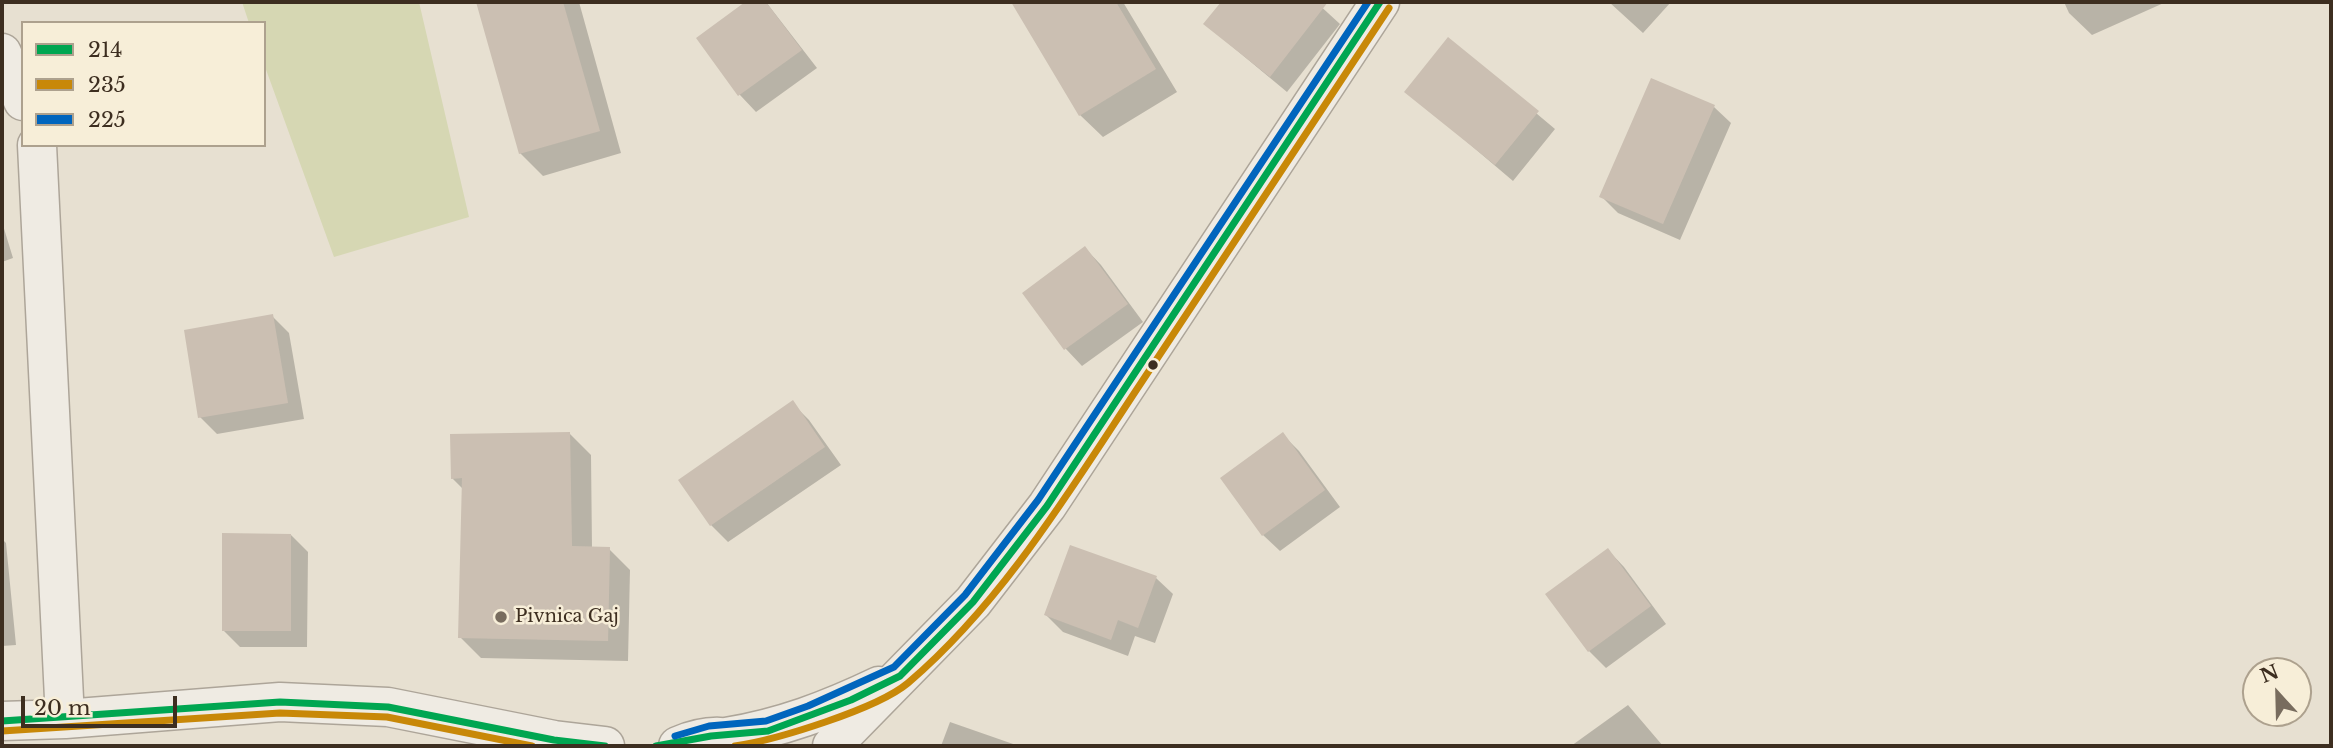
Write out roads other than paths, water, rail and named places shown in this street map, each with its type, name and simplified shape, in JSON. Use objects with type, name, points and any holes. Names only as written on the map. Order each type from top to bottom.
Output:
[{"type":"street","points":[[832,746],[973,602],[1047,506],[1380,2]]},
{"type":"street","points":[[2,53],[21,97]]},
{"type":"street","points":[[37,147],[65,719]]},
{"type":"street","points":[[700,743],[768,731],[813,716],[900,677]]},
{"type":"street","points":[[2,721],[65,719],[280,702],[388,707],[558,743],[605,746]]},
{"type":"place","name":"Pivnica Gaj","points":[[501,617]]}]
